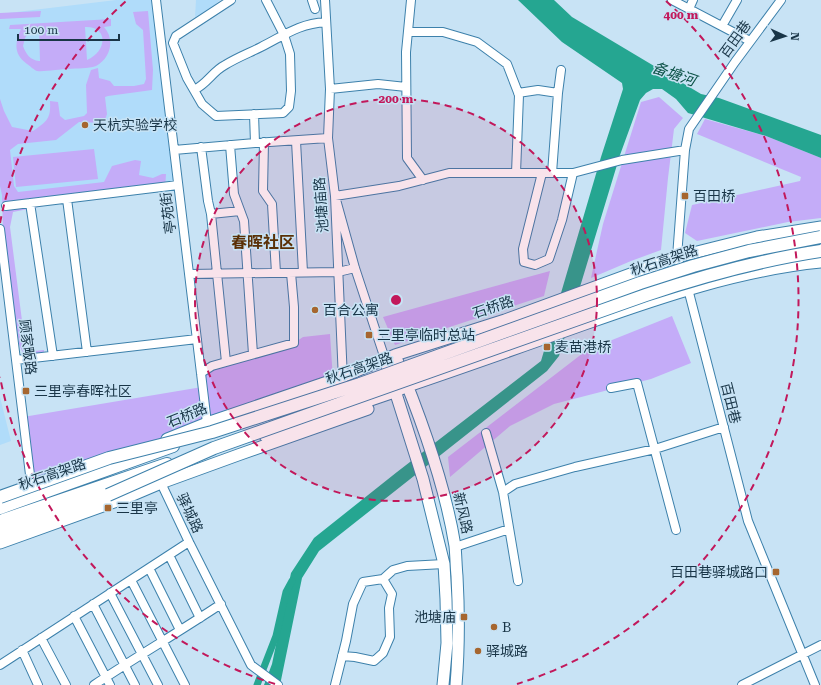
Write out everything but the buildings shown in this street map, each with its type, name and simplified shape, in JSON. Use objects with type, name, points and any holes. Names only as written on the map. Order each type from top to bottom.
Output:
[{"type":"highway","name":"秋石高架路","points":[[0,508],[111,469],[209,427],[360,384],[640,283],[692,266],[749,251],[821,237]]},
{"type":"highway","name":"秋石高架路","points":[[0,521],[214,448],[696,278],[767,260],[821,251]]},
{"type":"highway","points":[[0,497],[109,458],[209,427]]},
{"type":"highway","points":[[0,534],[118,491],[214,448]]},
{"type":"main road","name":"石桥路","points":[[0,502],[209,427],[342,377],[390,357],[505,320],[677,257],[757,237],[821,227]]},
{"type":"main road","points":[[0,543],[128,497],[161,483],[409,390],[568,333],[596,320],[689,290],[751,273],[821,262]]},
{"type":"main road","points":[[390,357],[395,396],[434,518],[444,564],[446,643],[443,685]]},
{"type":"main road","name":"新风路","points":[[390,357],[409,390],[435,465],[446,505],[455,547],[459,642],[456,685]]},
{"type":"main road","points":[[0,528],[152,472],[352,407],[395,396]]},
{"type":"street","name":"亭苑街","points":[[156,0],[196,339],[209,427]]},
{"type":"street","points":[[231,0],[176,36],[173,43],[187,78],[202,104],[216,116],[283,113],[289,107],[292,91],[290,54],[284,35],[266,0]]},
{"type":"street","points":[[312,0],[315,9]]},
{"type":"street","name":"池塘庙路","points":[[325,0],[330,89],[328,138],[335,196],[342,377],[352,407]]},
{"type":"street","points":[[411,0],[406,52],[408,158],[423,180]]},
{"type":"street","points":[[672,0],[750,41]]},
{"type":"street","points":[[689,9],[693,0]]},
{"type":"street","points":[[722,26],[737,0]]},
{"type":"street","name":"百田巷","points":[[781,0],[750,41],[689,129],[685,150],[677,257],[689,290],[748,521],[815,685]]},
{"type":"street","points":[[194,90],[201,87],[224,65],[298,27],[326,22]]},
{"type":"street","points":[[408,32],[443,32],[477,42],[507,64],[520,95],[516,173]]},
{"type":"street","points":[[552,173],[561,70]]},
{"type":"street","points":[[330,89],[378,84],[406,87]]},
{"type":"street","points":[[518,93],[538,90],[558,93]]},
{"type":"street","points":[[254,114],[255,143]]},
{"type":"street","points":[[174,150],[328,138]]},
{"type":"street","points":[[296,141],[303,272]]},
{"type":"street","points":[[264,142],[263,191],[272,204],[276,273]]},
{"type":"street","points":[[230,145],[234,194],[244,221],[253,354]]},
{"type":"street","points":[[201,147],[208,201],[212,214],[226,362]]},
{"type":"street","points":[[390,357],[355,268],[335,196],[399,186],[450,173],[573,173],[622,160],[685,150]]},
{"type":"street","points":[[542,173],[523,248],[524,262],[535,265],[549,259],[562,220],[573,173]]},
{"type":"street","points":[[6,206],[178,185]]},
{"type":"street","points":[[67,198],[88,352]]},
{"type":"street","points":[[30,203],[53,356]]},
{"type":"street","points":[[212,214],[240,210]]},
{"type":"street","name":"顾家畈路","points":[[0,230],[32,491]]},
{"type":"street","points":[[189,274],[338,272],[355,268]]},
{"type":"street","points":[[201,373],[212,366],[294,343],[294,307],[291,272]]},
{"type":"street","points":[[16,360],[196,339]]},
{"type":"street","points":[[611,388],[637,383],[676,530]]},
{"type":"street","points":[[503,492],[514,484],[576,467],[655,449],[724,426]]},
{"type":"street","points":[[486,433],[503,492],[518,582]]},
{"type":"street","name":"驿城路","points":[[152,472],[161,483],[251,665],[278,685]]},
{"type":"street","points":[[455,547],[509,530]]},
{"type":"street","points":[[0,665],[189,542]]},
{"type":"street","points":[[169,555],[200,618]]},
{"type":"street","points":[[335,685],[353,604],[363,582],[383,579],[393,570],[407,566],[444,564]]},
{"type":"street","points":[[149,568],[180,630]]},
{"type":"street","points":[[342,656],[374,661],[384,653],[390,637],[389,621],[392,594],[383,579]]},
{"type":"street","points":[[131,580],[185,685]]},
{"type":"street","points":[[110,593],[158,685]]},
{"type":"street","points":[[93,604],[135,685]]},
{"type":"street","points":[[94,685],[108,681],[125,665],[141,654],[221,604]]},
{"type":"street","points":[[74,616],[108,681]]},
{"type":"street","points":[[41,638],[66,685]]},
{"type":"street","points":[[742,685],[821,645]]},
{"type":"street","points":[[22,650],[38,685]]},
{"type":"shaded area","name":"天杭实验学校","points":[[116,0],[156,0],[178,185],[0,206],[0,14]]},
{"type":"shaded area","points":[[196,0],[220,0],[210,9],[195,17]]},
{"type":"shaded area","points":[[518,0],[554,0],[572,17],[701,94],[719,98],[821,135],[821,158],[766,136],[688,113],[676,99],[662,89],[653,89],[646,93],[640,100],[620,155],[559,356],[547,371],[319,551],[302,578],[280,685],[264,685],[272,664],[291,573],[314,538],[541,361],[601,157],[623,89],[622,83],[562,42]]},
{"type":"shaded area","points":[[41,11],[40,17],[0,19],[0,13]]},
{"type":"shaded area","points":[[148,11],[153,70],[152,90],[105,97],[107,114],[104,123],[79,122],[56,140],[18,144],[10,150],[14,186],[18,192],[104,182],[112,166],[135,160],[141,161],[139,175],[153,178],[166,174],[165,190],[63,202],[13,212],[10,227],[26,352],[44,350],[44,354],[24,356],[19,344],[3,236],[2,195],[0,186],[0,99],[12,127],[33,131],[42,125],[49,116],[50,101],[58,102],[60,116],[65,120],[84,116],[87,113],[86,85],[91,70],[98,68],[99,78],[110,81],[114,86],[134,86],[144,84],[146,79],[143,30],[136,24],[133,12]]},
{"type":"shaded area","points":[[111,19],[111,26],[104,27],[110,37],[110,48],[101,63],[93,67],[37,71],[19,56],[16,48],[17,39],[21,29],[9,29],[10,25]],"holes":[[[85,27],[93,28],[98,31],[102,40],[98,51],[94,56],[87,60]],[[39,29],[40,61],[31,58],[23,46],[29,31]]]},
{"type":"shaded area","points":[[659,97],[683,118],[674,129],[661,250],[591,278],[603,224],[641,102]]},
{"type":"shaded area","points":[[705,119],[766,136],[821,158],[821,218],[788,222],[697,241],[685,233],[692,205],[800,181],[801,177],[697,134]]},
{"type":"shaded area","points":[[94,149],[98,179],[16,187],[13,157]]},
{"type":"shaded area","points":[[550,271],[544,296],[395,345],[383,317]]},
{"type":"shaded area","points":[[672,316],[691,363],[651,379],[554,404],[510,426],[450,477],[448,457],[587,350]]},
{"type":"shaded area","points":[[330,334],[333,380],[31,483],[23,417],[202,387],[201,373],[294,343],[303,337]]},
{"type":"shaded area","points":[[0,397],[11,441],[0,445]]},
{"type":"waterway","points":[[257,685],[276,636],[286,592],[292,581]]},
{"type":"place","name":"天杭实验学校","points":[[85,125]]},
{"type":"place","name":"百田桥","points":[[685,196]]},
{"type":"place","name":"百合公寓","points":[[315,310]]},
{"type":"place","name":"三里亭临时总站","points":[[369,335]]},
{"type":"place","name":"麦苗港桥","points":[[547,347]]},
{"type":"place","name":"三里亭春晖社区","points":[[26,391]]},
{"type":"place","name":"三里亭","points":[[108,508]]},
{"type":"place","name":"百田巷驿城路口","points":[[776,572]]},
{"type":"place","name":"池塘庙","points":[[464,617]]},
{"type":"place","name":"B","points":[[494,627]]},
{"type":"place","name":"驿城路","points":[[478,651]]},
{"type":"district","name":"春晖社区","points":[[263,242]]},
{"type":"water label","name":"备塘河","points":[[674,74]]}]
